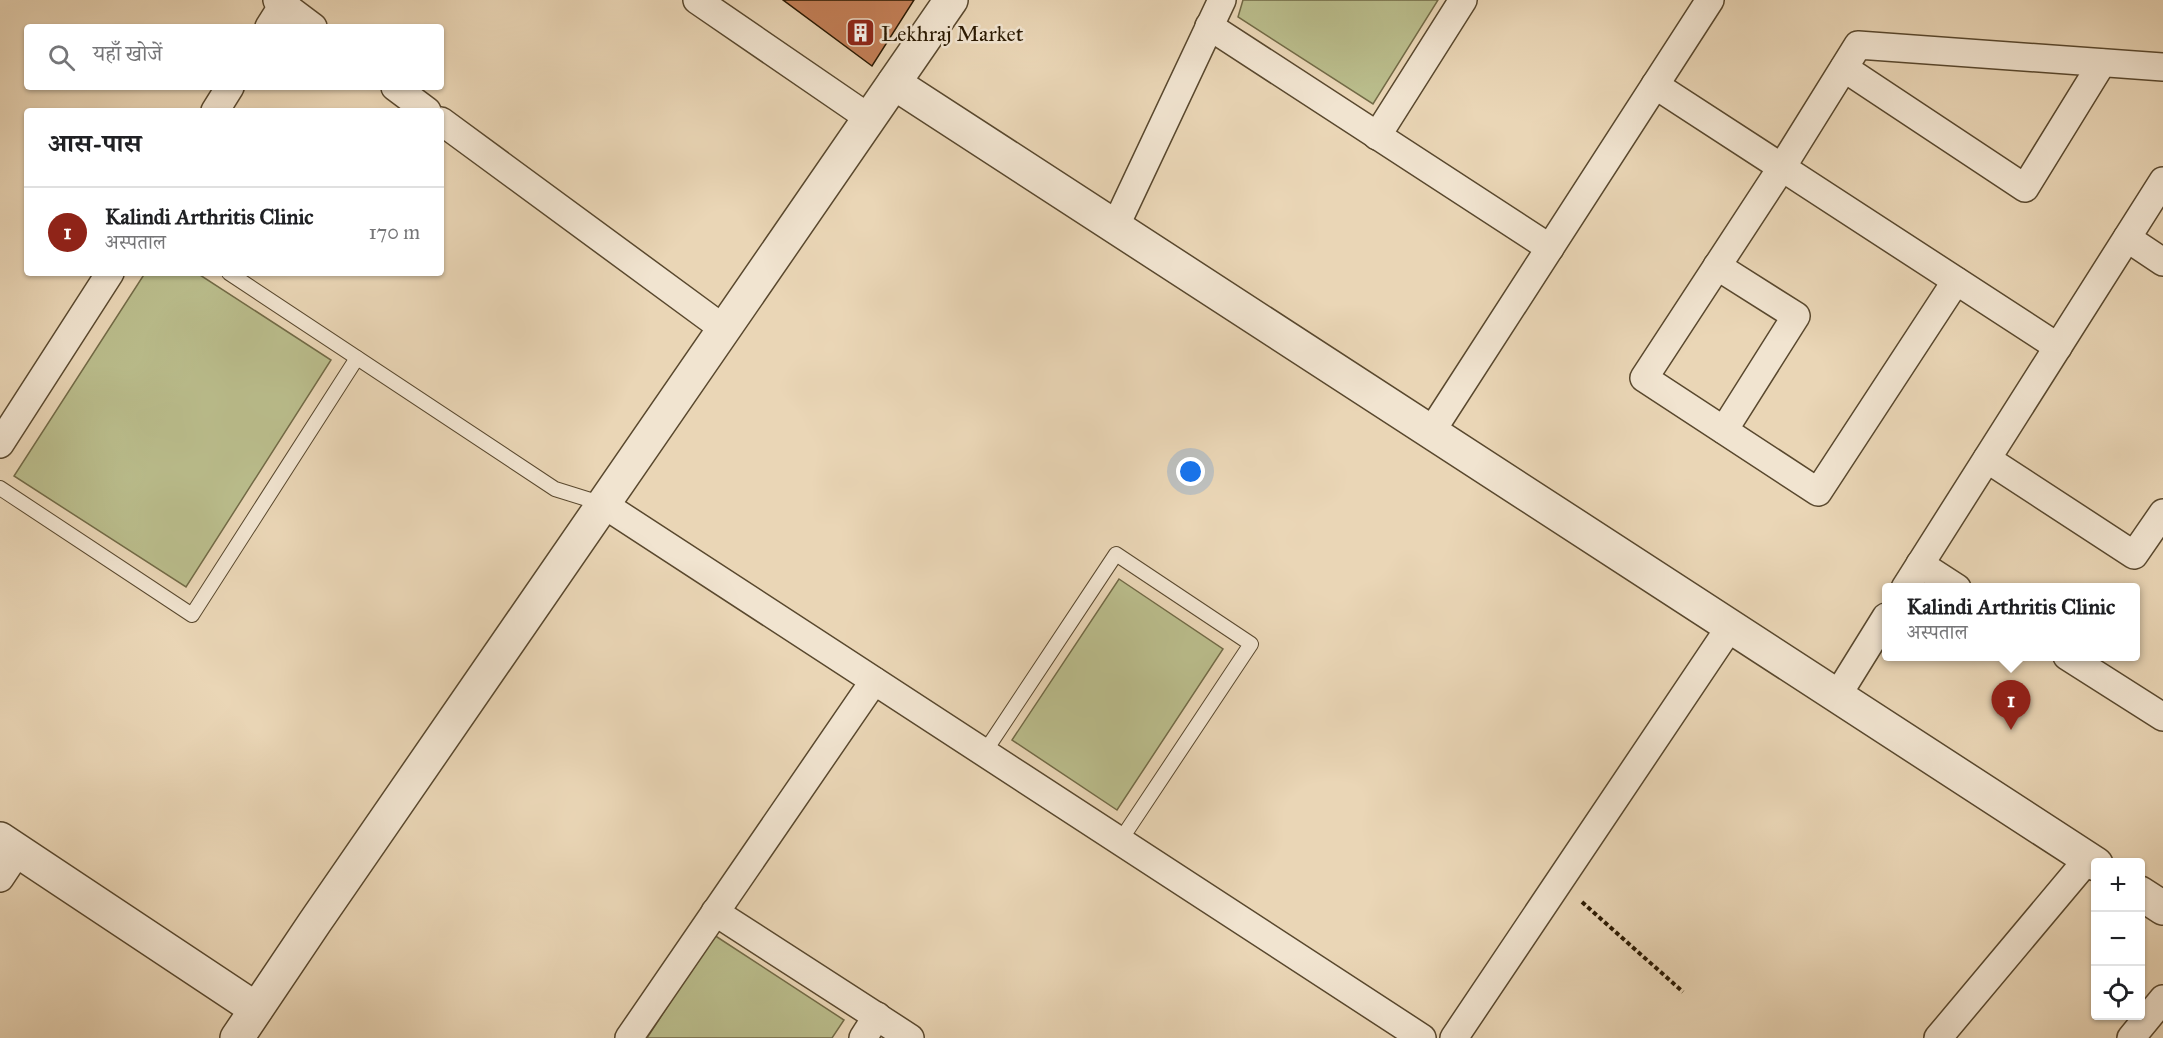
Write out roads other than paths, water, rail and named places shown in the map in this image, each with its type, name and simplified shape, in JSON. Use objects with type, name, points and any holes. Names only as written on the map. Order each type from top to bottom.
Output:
[{"type":"street","points":[[697,0],[869,118]]},
{"type":"street","points":[[237,1038],[951,0]]},
{"type":"street","points":[[1115,227],[1221,0]]},
{"type":"street","points":[[1377,136],[1463,0]]},
{"type":"street","points":[[1431,432],[1710,0]]},
{"type":"street","points":[[279,8],[308,24]]},
{"type":"street","points":[[1209,26],[1550,248]]},
{"type":"street","points":[[1956,280],[1818,492],[1644,378],[1782,167],[1858,45],[2163,67]]},
{"type":"street","points":[[1844,68],[2025,188],[2102,63]]},
{"type":"street","points":[[894,83],[2091,860]]},
{"type":"street","points":[[1655,85],[2058,347]]},
{"type":"street","points":[[217,108],[228,90]]},
{"type":"street","points":[[399,90],[424,108]]},
{"type":"street","points":[[444,123],[724,329]]},
{"type":"street","points":[[1908,583],[2163,181]]},
{"type":"street","points":[[2127,238],[2163,262]]},
{"type":"street","points":[[1717,266],[1796,316],[1724,430]]},
{"type":"street","points":[[0,444],[108,276]]},
{"type":"street","points":[[1987,459],[2134,555],[2163,513]]},
{"type":"street","points":[[603,504],[1422,1038]]},
{"type":"street","points":[[1920,564],[1949,583]]},
{"type":"street","points":[[1837,696],[1882,625]]},
{"type":"street","points":[[1465,1033],[1559,881],[1730,627]]},
{"type":"street","points":[[2073,661],[2163,717]]},
{"type":"street","points":[[628,1038],[874,681]]},
{"type":"street","points":[[0,878],[9,845],[256,1009]]},
{"type":"street","points":[[1938,1038],[2091,862]]},
{"type":"street","points":[[2145,896],[2163,908]]},
{"type":"street","points":[[715,912],[870,1027],[910,1038]]},
{"type":"street","points":[[2131,1038],[2163,999]]},
{"type":"lane","points":[[234,276],[555,489],[603,504]]},
{"type":"lane","points":[[0,488],[192,615],[357,358]]},
{"type":"lane","points":[[984,753],[1116,554],[1251,644],[1120,842]]},
{"type":"place","name":"Lekhraj Market","points":[[860,33]]},
{"type":"place","name":"Kalindi Arthritis Clinic","points":[[2011,730]]}]
